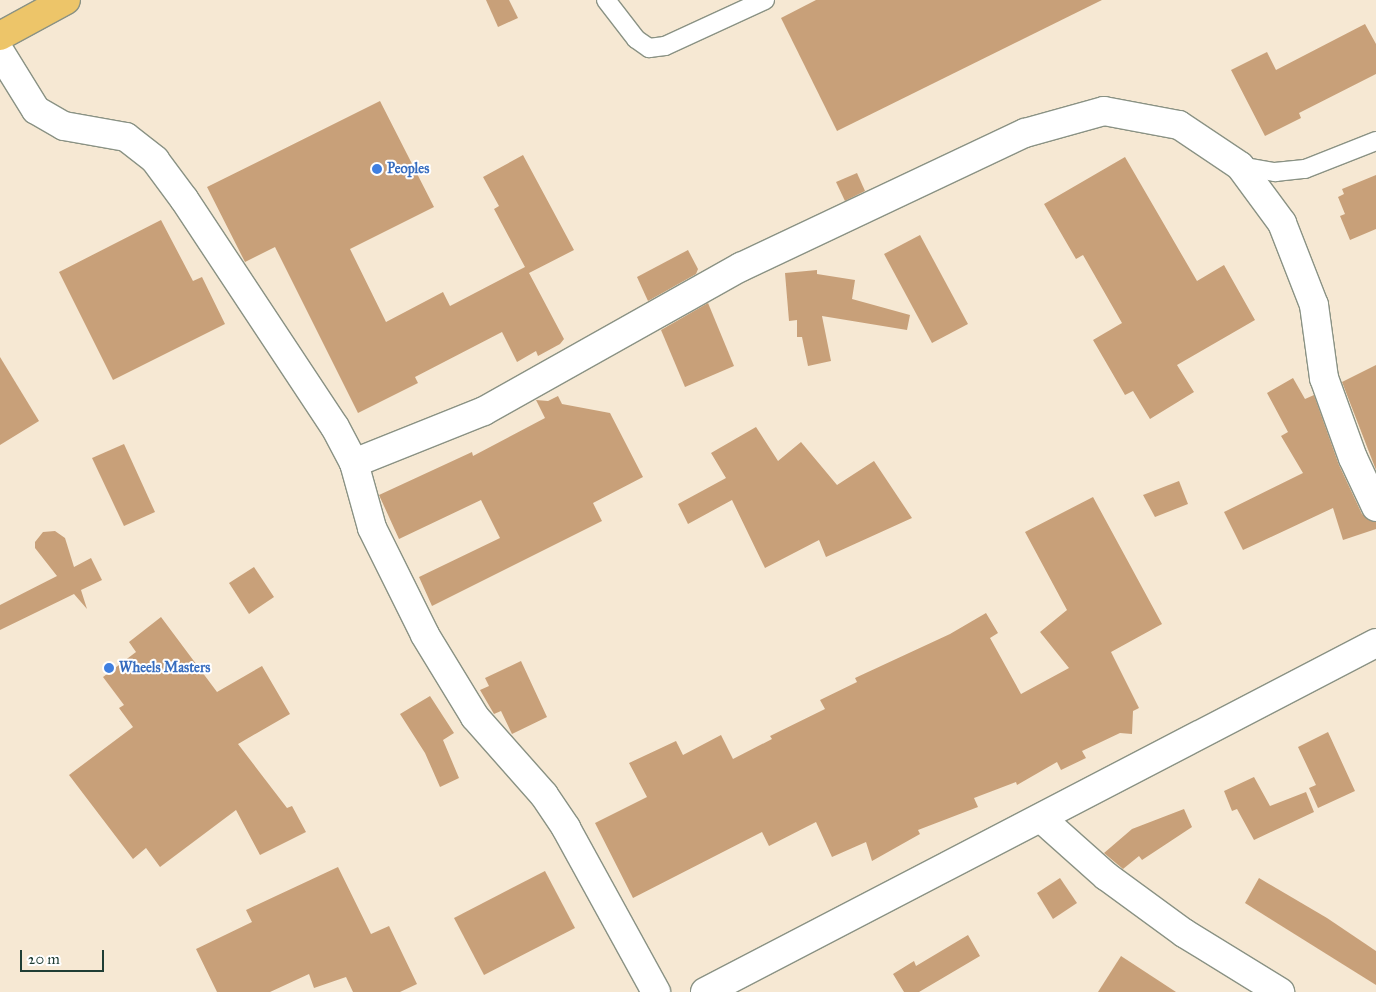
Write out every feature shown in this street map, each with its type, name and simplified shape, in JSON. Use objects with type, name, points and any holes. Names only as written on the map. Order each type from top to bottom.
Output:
[{"type":"highway","points":[[0,36],[66,0]]},
{"type":"street","points":[[0,52],[36,110],[64,126],[126,137],[155,160],[335,427],[354,463],[372,528],[425,635],[475,717],[544,795],[560,820],[656,992]]},
{"type":"street","points":[[354,463],[484,410],[741,267],[1025,133],[1104,111],[1179,126],[1240,166],[1282,223],[1314,305],[1324,378],[1352,458],[1376,507]]},
{"type":"street","points":[[705,992],[1375,646]]},
{"type":"street","points":[[1042,819],[1106,876],[1184,933],[1280,992]]},
{"type":"lane","points":[[606,0],[636,39],[649,48],[666,46],[765,0]]},
{"type":"lane","points":[[1240,166],[1275,172],[1305,169],[1376,141]]},
{"type":"building","points":[[486,0],[509,0],[518,18],[498,27]]},
{"type":"building","points":[[816,0],[1102,0],[837,131],[781,18]]},
{"type":"building","points":[[1365,24],[1376,44],[1376,74],[1299,113],[1301,118],[1265,136],[1231,70],[1267,52],[1276,70]]},
{"type":"building","points":[[380,101],[434,207],[350,249],[386,322],[443,292],[450,306],[525,267],[494,209],[499,206],[483,177],[523,155],[574,250],[529,273],[564,339],[560,344],[538,356],[536,351],[517,362],[502,332],[415,377],[418,383],[358,413],[275,247],[245,262],[207,187]]},
{"type":"building","points":[[1125,157],[1197,281],[1224,265],[1255,320],[1177,365],[1194,392],[1150,419],[1133,391],[1125,395],[1093,340],[1122,323],[1083,255],[1076,259],[1044,204]]},
{"type":"building","points":[[857,173],[865,191],[845,201],[836,182]]},
{"type":"building","points":[[1376,175],[1376,229],[1350,240],[1340,216],[1345,214],[1338,197],[1344,194],[1342,189]]},
{"type":"building","points":[[161,220],[193,281],[202,277],[225,324],[113,380],[59,272]]},
{"type":"building","points":[[920,235],[968,324],[932,343],[884,254]]},
{"type":"building","points":[[688,250],[698,269],[696,274],[648,301],[637,277]]},
{"type":"building","points":[[817,270],[817,274],[855,280],[852,299],[910,315],[907,330],[822,316],[831,361],[808,366],[802,337],[797,337],[797,320],[789,321],[785,273]]},
{"type":"building","points":[[708,303],[734,366],[685,387],[661,330]]},
{"type":"building","points":[[0,357],[39,421],[0,445]]},
{"type":"building","points":[[1376,365],[1376,470],[1342,382]]},
{"type":"building","points":[[1293,378],[1305,399],[1314,395],[1339,465],[1362,514],[1376,522],[1376,529],[1343,540],[1333,508],[1243,550],[1224,512],[1303,473],[1281,436],[1288,432],[1267,393]]},
{"type":"building","points":[[558,396],[562,404],[610,413],[643,477],[593,503],[602,521],[432,606],[419,577],[500,538],[481,500],[399,539],[379,495],[472,452],[473,456],[545,418],[536,400],[548,401]]},
{"type":"building","points":[[756,427],[778,461],[801,442],[837,485],[874,461],[912,518],[826,557],[819,540],[765,568],[732,500],[688,524],[678,504],[726,478],[711,453]]},
{"type":"building","points":[[124,444],[155,512],[124,526],[92,458]]},
{"type":"building","points":[[1179,481],[1188,504],[1155,517],[1143,495]]},
{"type":"building","points":[[1093,497],[1162,624],[1111,652],[1139,708],[1133,711],[1132,734],[1120,733],[1082,751],[1086,758],[1061,770],[1057,762],[1017,785],[1016,782],[974,798],[978,807],[918,830],[920,834],[872,861],[866,842],[832,857],[816,822],[769,846],[762,832],[633,898],[595,823],[647,797],[629,763],[676,741],[683,755],[721,735],[733,759],[772,739],[770,736],[825,709],[820,700],[857,682],[855,678],[950,634],[986,613],[998,633],[990,638],[1021,694],[1069,668],[1040,632],[1067,610],[1025,532]]},
{"type":"building","points":[[55,531],[65,538],[74,567],[91,558],[102,580],[81,590],[87,609],[74,594],[0,630],[0,605],[57,576],[35,548],[35,542],[43,532]]},
{"type":"building","points":[[254,567],[274,597],[249,614],[229,583]]},
{"type":"building","points":[[161,617],[217,692],[262,666],[290,714],[238,744],[287,808],[292,806],[306,832],[260,855],[236,810],[160,867],[146,848],[133,859],[69,775],[133,727],[119,708],[124,705],[103,677],[136,652],[129,642]]},
{"type":"building","points":[[521,661],[547,717],[512,734],[501,711],[494,714],[480,690],[489,686],[485,678]]},
{"type":"building","points":[[430,696],[454,733],[443,740],[459,778],[440,787],[425,753],[400,714]]},
{"type":"building","points":[[1328,732],[1355,791],[1318,808],[1309,788],[1316,785],[1298,747]]},
{"type":"building","points":[[1254,777],[1270,806],[1306,792],[1314,812],[1254,840],[1237,809],[1232,811],[1224,791]]},
{"type":"building","points":[[1184,809],[1192,827],[1142,860],[1139,856],[1123,869],[1104,853],[1132,829]]},
{"type":"building","points":[[338,867],[371,934],[389,926],[417,984],[400,992],[353,992],[346,977],[314,988],[309,974],[270,992],[217,992],[196,949],[252,922],[246,910]]},
{"type":"building","points":[[545,871],[575,928],[484,975],[454,918]]},
{"type":"building","points":[[1060,878],[1077,903],[1053,919],[1037,893]]},
{"type":"building","points":[[1259,878],[1327,918],[1376,951],[1376,985],[1245,903]]},
{"type":"building","points":[[968,935],[980,956],[919,992],[904,992],[893,974],[914,961],[916,966]]},
{"type":"building","points":[[1121,956],[1176,992],[1098,992]]},
{"type":"place","name":"Peoples","points":[[377,169]]},
{"type":"place","name":"Wheels Masters","points":[[109,668]]}]
